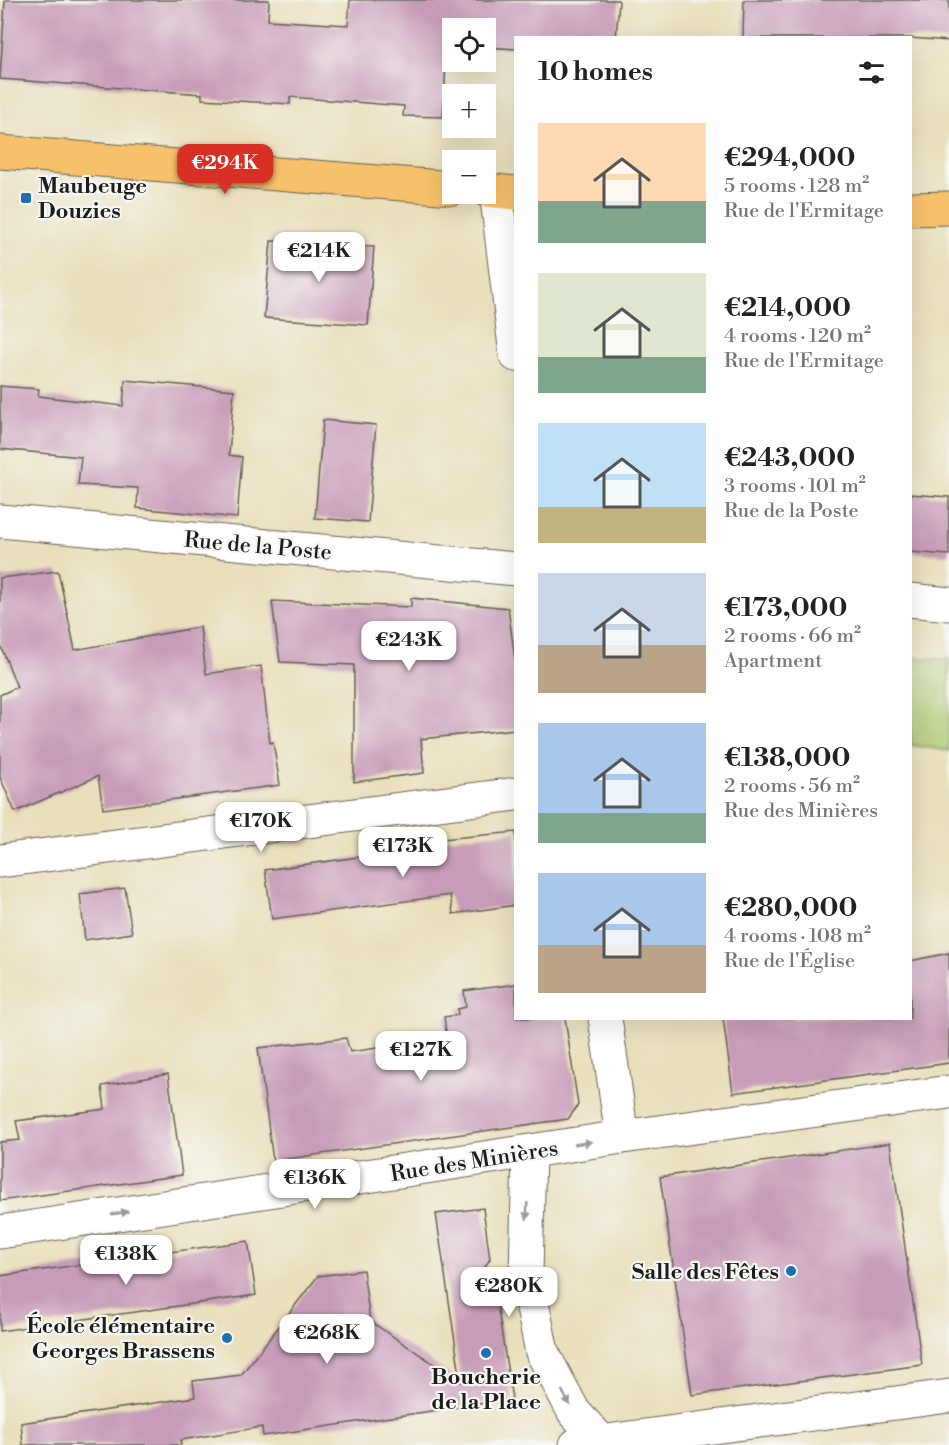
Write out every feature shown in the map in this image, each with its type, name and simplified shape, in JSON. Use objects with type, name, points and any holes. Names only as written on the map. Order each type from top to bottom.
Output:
[{"type":"main road","points":[[0,152],[442,187]]},
{"type":"main road","points":[[912,208],[949,208]]},
{"type":"street","points":[[499,191],[514,337]]},
{"type":"street","name":"Rue de la Poste","points":[[0,521],[514,569]]},
{"type":"street","points":[[912,600],[949,603]]},
{"type":"street","points":[[0,861],[514,794]]},
{"type":"street","points":[[605,1020],[622,1137]]},
{"type":"street","name":"Rue des Minières","points":[[0,1232],[622,1137],[949,1092]]},
{"type":"street","points":[[529,1152],[526,1274],[542,1352],[574,1412],[595,1444],[949,1396]]},
{"type":"green space","points":[[912,658],[949,659],[949,751],[912,745]]},
{"type":"building","points":[[5,0],[269,0],[268,20],[348,25],[350,0],[618,0],[619,2],[616,36],[514,36],[514,49],[496,48],[496,18],[442,18],[442,72],[446,72],[445,84],[442,84],[442,117],[403,116],[404,106],[290,97],[290,104],[202,99],[202,94],[0,79]]},
{"type":"building","points":[[744,0],[949,0],[949,41],[912,38],[912,36],[743,36]]},
{"type":"building","points":[[271,241],[374,247],[368,325],[264,318]]},
{"type":"building","points":[[125,380],[234,390],[229,455],[242,457],[237,518],[137,508],[138,488],[78,485],[81,457],[0,449],[0,386],[39,389],[38,396],[123,406]]},
{"type":"building","points":[[323,420],[376,425],[368,522],[315,518]]},
{"type":"building","points":[[912,494],[949,497],[949,555],[912,552]]},
{"type":"building","points":[[58,571],[75,650],[200,627],[206,674],[261,666],[270,743],[273,742],[280,785],[103,809],[98,776],[15,812],[0,777],[0,695],[17,687],[0,644],[0,578]]},
{"type":"building","points":[[411,598],[508,608],[514,652],[514,729],[421,739],[424,773],[354,782],[354,665],[280,662],[272,601],[411,607]]},
{"type":"building","points":[[514,832],[514,905],[453,914],[450,895],[272,919],[265,870],[423,848],[423,842]]},
{"type":"building","points":[[125,888],[132,933],[85,940],[80,894]]},
{"type":"building","points":[[949,953],[949,1063],[733,1093],[723,1020],[912,1020],[912,961]]},
{"type":"building","points":[[514,984],[514,1020],[565,1020],[578,1105],[568,1119],[273,1161],[258,1048],[346,1038],[350,1052],[447,1038],[444,1017],[458,1015],[457,1009],[466,1007],[464,991]]},
{"type":"building","points":[[168,1074],[182,1175],[0,1201],[0,1142],[20,1140],[16,1121],[105,1109],[102,1086]]},
{"type":"building","name":"Salle des Fêtes","points":[[890,1143],[922,1365],[692,1395],[660,1177]]},
{"type":"building","points":[[483,1208],[490,1259],[478,1277],[495,1290],[512,1399],[263,1436],[262,1427],[180,1440],[181,1445],[23,1445],[21,1423],[195,1397],[193,1381],[241,1375],[318,1276],[363,1270],[370,1321],[461,1382],[436,1214]]},
{"type":"building","points":[[248,1241],[256,1295],[0,1331],[0,1276]]},
{"type":"place","name":"Maubeuge Douzies","points":[[26,198]]},
{"type":"place","name":"Salle des Fêtes","points":[[791,1271]]},
{"type":"place","name":"École élémentaire Georges Brassens","points":[[227,1338]]},
{"type":"place","name":"Boucherie de la Place","points":[[486,1353]]}]
